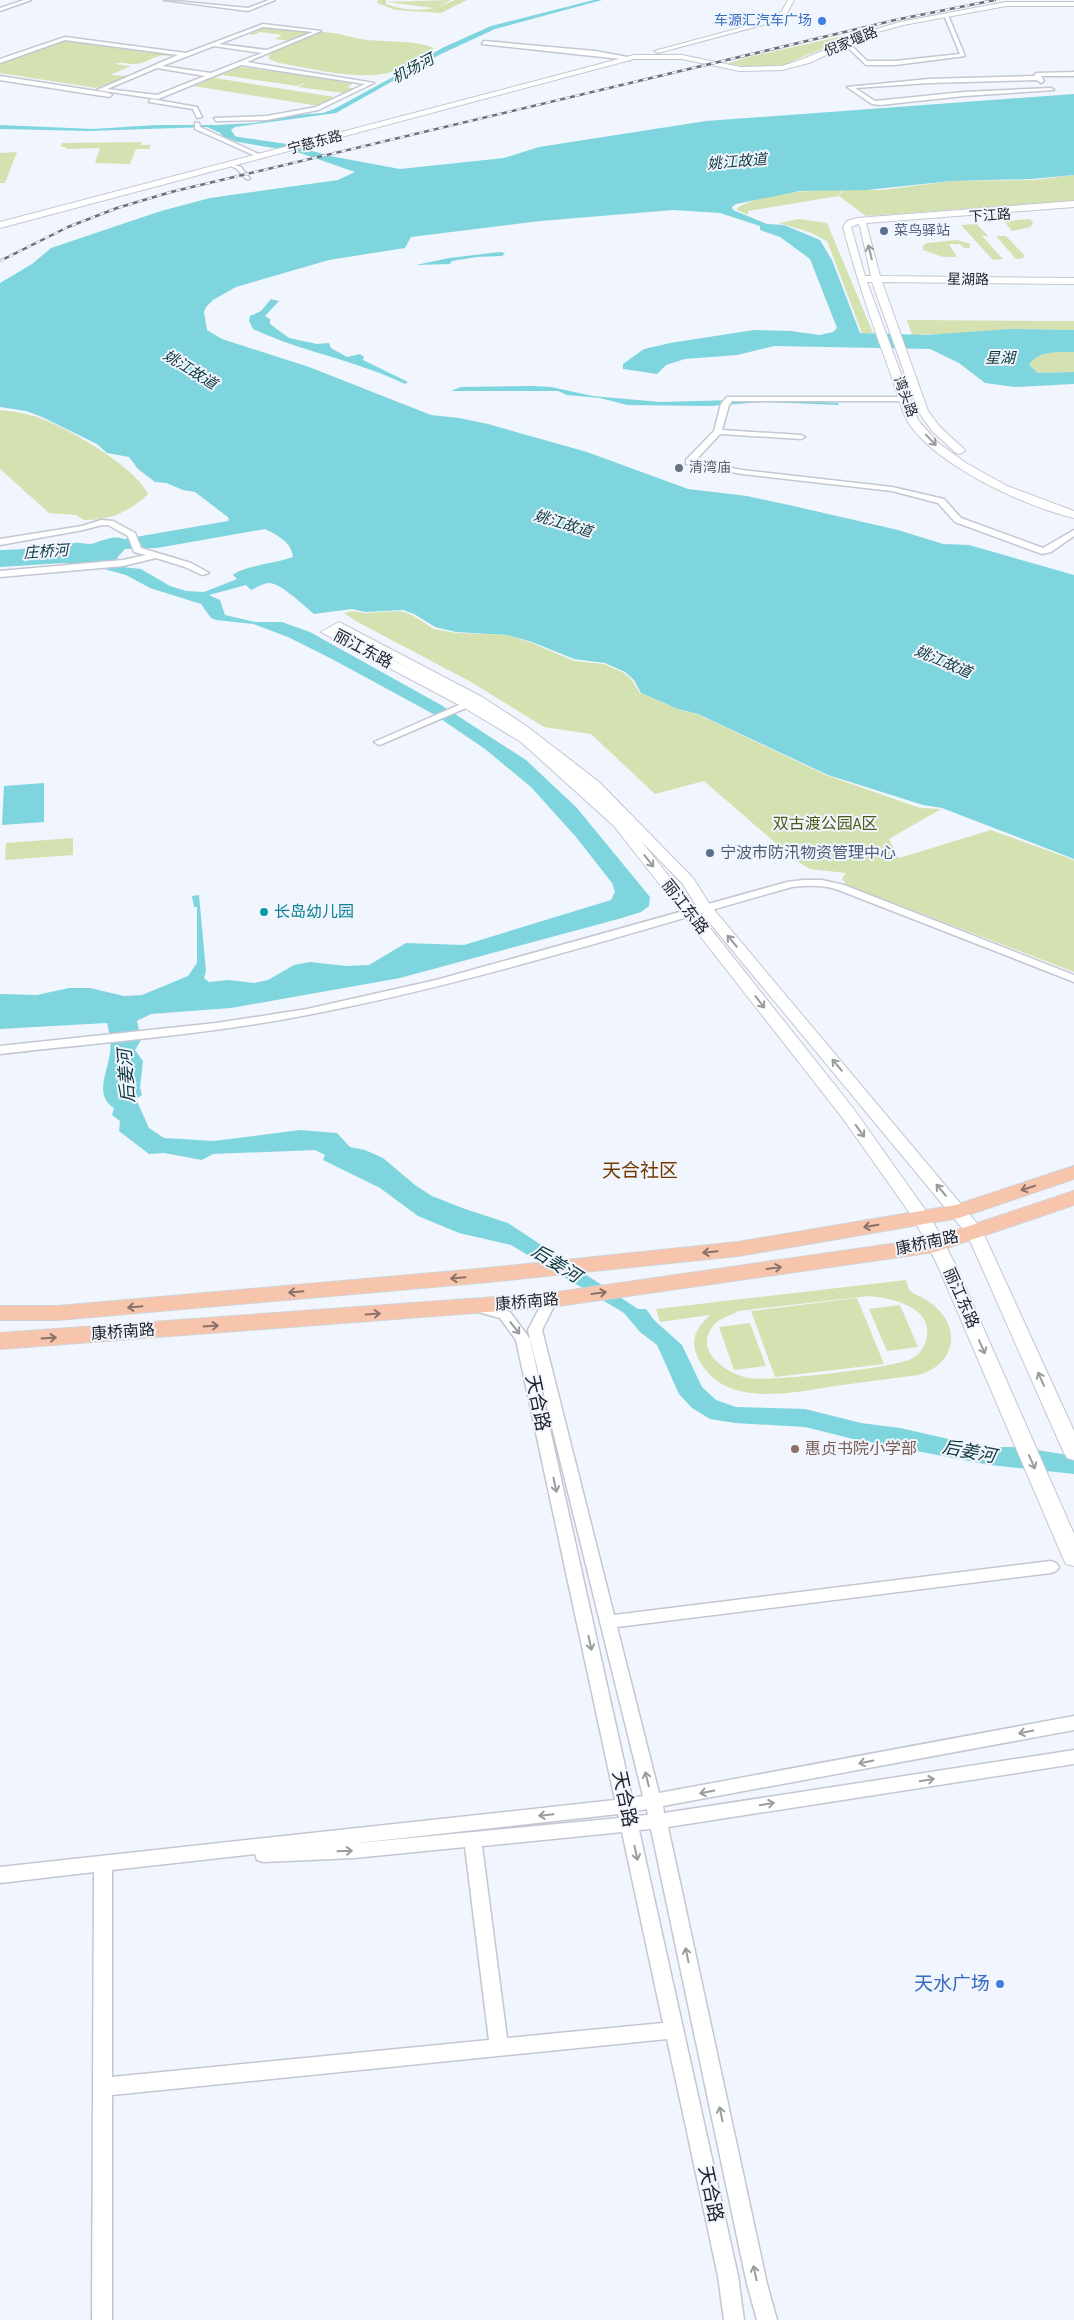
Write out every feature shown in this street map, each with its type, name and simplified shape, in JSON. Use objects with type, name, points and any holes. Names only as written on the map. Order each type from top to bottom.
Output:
[{"type":"main road","points":[[632,58],[768,22],[785,12],[791,0]]},
{"type":"main road","points":[[1029,2],[1050,0]]},
{"type":"main road","name":"倪家堰路","points":[[632,58],[662,56],[692,59],[740,69],[782,68],[806,61],[845,42],[894,26],[1006,4],[1064,2],[1074,4]]},
{"type":"main road","points":[[679,45],[680,52],[692,59]]},
{"type":"main road","name":"宁慈东路","points":[[0,225],[279,153],[632,58]]},
{"type":"main road","name":"下江路","points":[[849,225],[1074,204]]},
{"type":"main road","name":"下江路","points":[[863,223],[1074,210]]},
{"type":"main road","name":"湾头路","points":[[863,223],[877,282],[894,332],[923,411],[936,429],[955,448],[990,473],[1031,492],[1074,508]]},
{"type":"main road","name":"湾头路","points":[[849,225],[863,282],[913,421],[933,444],[962,465],[1003,488],[1074,515]]},
{"type":"main road","name":"星湖路","points":[[863,282],[1074,281]]},
{"type":"main road","name":"星湖路","points":[[915,282],[1074,287]]},
{"type":"main road","name":"丽江东路","points":[[471,702],[327,632],[339,626],[471,702],[526,739],[619,823],[959,1210],[975,1232],[1074,1453]]},
{"type":"main road","name":"丽江东路","points":[[696,909],[922,1218],[1074,1558]]},
{"type":"main road","name":"康桥南路","points":[[0,1313],[58,1313],[507,1273],[738,1249],[959,1210],[1074,1172]]},
{"type":"main road","name":"康桥南路","points":[[0,1341],[550,1300],[935,1245],[1074,1198]]},
{"type":"street","points":[[0,10],[29,0]]},
{"type":"street","points":[[166,0],[248,10],[273,0]]},
{"type":"street","points":[[845,42],[866,63],[895,63],[963,55],[946,15]]},
{"type":"street","points":[[266,24],[319,31],[268,52],[154,98],[100,90],[183,55],[266,24]]},
{"type":"street","points":[[0,61],[65,38],[183,55]]},
{"type":"street","points":[[484,43],[632,58]]},
{"type":"street","points":[[214,44],[268,52]]},
{"type":"street","points":[[216,118],[266,118],[318,108],[371,83],[240,63]]},
{"type":"street","points":[[157,67],[212,75]]},
{"type":"street","points":[[1038,78],[1036,76],[1038,75],[1074,74]]},
{"type":"street","points":[[0,78],[195,108],[198,117]]},
{"type":"street","points":[[1038,78],[1052,91],[970,94],[880,104],[874,103],[850,87],[929,81],[1038,78]]},
{"type":"street","points":[[197,126],[262,157]]},
{"type":"street","points":[[233,165],[239,168],[248,178]]},
{"type":"street","points":[[905,399],[730,399],[725,404],[718,432],[689,462],[742,472],[892,489],[941,501],[958,520],[1042,551],[1048,550],[1074,532]]},
{"type":"street","points":[[718,432],[801,437]]},
{"type":"street","points":[[0,542],[83,528],[101,522],[110,522],[132,535],[137,550],[205,572]]},
{"type":"street","points":[[0,574],[123,563],[154,556]]},
{"type":"street","points":[[379,742],[471,702]]},
{"type":"street","points":[[0,1050],[174,1030],[307,1012],[438,983],[696,909],[791,884],[828,883],[838,892],[1074,979]]},
{"type":"street","name":"天合路","points":[[550,1300],[534,1330],[658,1820],[757,2284],[767,2320]]},
{"type":"street","name":"天合路","points":[[474,1306],[505,1315],[523,1339],[728,2276],[734,2320]]},
{"type":"street","points":[[608,1622],[1051,1567]]},
{"type":"street","points":[[0,1875],[625,1806],[1074,1723]]},
{"type":"street","points":[[156,1859],[354,1851],[658,1820],[1074,1757]]},
{"type":"street","points":[[473,1839],[499,2047]]},
{"type":"street","points":[[102,2320],[103,1864]]},
{"type":"street","points":[[102,2087],[674,2030]]},
{"type":"green space","points":[[378,0],[386,0],[386,2],[451,0],[436,8],[455,0],[467,0],[441,13],[396,10],[377,3]],"holes":[[[386,2],[434,8],[404,9],[386,4]]]},
{"type":"green space","points":[[266,26],[313,32],[291,41],[275,39],[282,35],[260,32],[253,35],[246,33]]},
{"type":"green space","points":[[322,32],[370,40],[417,43],[434,48],[411,63],[409,61],[413,59],[407,61],[408,65],[394,71],[379,74],[362,75],[327,72],[279,63],[269,59],[269,55],[272,52]]},
{"type":"green space","points":[[861,33],[783,65],[750,67],[727,64],[748,57]]},
{"type":"green space","points":[[64,39],[180,56],[170,58],[173,56],[166,55],[135,64],[115,64],[131,66],[110,75],[130,76],[96,88],[0,73],[0,63]]},
{"type":"green space","points":[[240,67],[348,81],[352,84],[347,87],[357,89],[319,106],[193,86]],"holes":[[[222,75],[297,86],[308,81],[298,87],[342,93],[335,97],[215,78]]]},
{"type":"green space","points":[[142,142],[141,145],[151,145],[149,149],[136,149],[130,164],[95,163],[100,148],[66,149],[66,147],[61,147],[62,143]]},
{"type":"green space","points":[[17,152],[5,183],[0,183],[0,153]]},
{"type":"green space","points":[[1074,175],[1074,201],[866,216],[839,196],[843,190],[882,190],[952,181],[1034,180]]},
{"type":"green space","points":[[842,190],[838,196],[748,211],[748,215],[737,210],[737,208],[748,203],[774,195],[802,191]]},
{"type":"green space","points":[[799,219],[827,223],[873,333],[862,333],[827,241],[809,232],[779,223]]},
{"type":"green space","points":[[1030,219],[1033,222],[1031,227],[1012,231],[1004,221]]},
{"type":"green space","points":[[977,224],[988,236],[982,236],[1003,259],[993,260],[961,225]]},
{"type":"green space","points":[[996,236],[1006,236],[1024,255],[1023,258],[1016,259]]},
{"type":"green space","points":[[957,240],[971,244],[970,248],[964,248],[960,244],[949,244],[957,257],[943,257],[923,250],[923,246],[927,243]]},
{"type":"green space","points":[[907,320],[1074,321],[1074,330],[1010,329],[983,333],[912,335]]},
{"type":"green space","points":[[1074,352],[1074,372],[1038,373],[1029,365],[1042,354]]},
{"type":"green space","points":[[0,410],[34,416],[63,428],[98,448],[129,471],[141,483],[148,494],[127,510],[102,519],[84,520],[76,515],[49,513],[0,469]]},
{"type":"green space","name":"双古渡公园A区","points":[[353,611],[364,613],[401,611],[412,615],[434,629],[457,633],[507,635],[532,643],[574,661],[604,664],[624,673],[632,680],[640,693],[680,710],[697,714],[826,775],[920,808],[941,809],[889,839],[899,858],[991,830],[1074,860],[1074,972],[847,885],[842,879],[846,873],[810,869],[795,860],[704,781],[655,794],[591,734],[544,727],[471,682],[344,613]]},
{"type":"green space","points":[[73,838],[73,855],[5,860],[6,843]]},
{"type":"green space","points":[[906,1280],[910,1291],[937,1308],[947,1321],[950,1328],[951,1344],[946,1356],[939,1364],[931,1370],[918,1375],[798,1392],[759,1394],[740,1391],[724,1385],[709,1374],[698,1358],[694,1339],[701,1324],[710,1315],[660,1322],[656,1309]],"holes":[[[869,1296],[908,1305],[923,1317],[927,1326],[927,1336],[922,1349],[913,1358],[902,1362],[859,1370],[760,1379],[748,1378],[730,1371],[715,1360],[709,1352],[707,1344],[708,1335],[713,1326],[722,1319],[739,1311]]]},
{"type":"green space","points":[[857,1298],[884,1364],[775,1377],[751,1311]]},
{"type":"green space","points":[[900,1305],[918,1347],[887,1351],[869,1309]]},
{"type":"green space","points":[[750,1323],[766,1366],[734,1370],[719,1327]]},
{"type":"water","points":[[594,0],[602,0],[495,29],[439,55],[336,113],[235,127],[231,130],[238,137],[287,144],[330,156],[400,169],[504,158],[539,147],[706,121],[1074,94],[1074,175],[1032,179],[951,181],[867,190],[800,191],[736,204],[732,207],[733,210],[767,224],[784,225],[820,240],[832,260],[860,333],[926,335],[1010,329],[1074,330],[1074,352],[1043,354],[1029,365],[1038,373],[1074,372],[1074,384],[1015,387],[985,383],[959,363],[930,349],[775,346],[737,355],[685,359],[666,365],[657,374],[623,369],[623,364],[644,349],[670,343],[754,330],[791,331],[820,335],[833,332],[837,328],[810,259],[780,237],[760,230],[760,226],[720,213],[673,210],[540,221],[411,237],[405,248],[329,260],[236,287],[213,300],[204,312],[207,330],[222,339],[309,367],[431,415],[488,424],[587,452],[688,489],[747,496],[898,530],[943,544],[969,545],[1074,575],[1074,859],[942,808],[923,805],[828,775],[698,714],[678,709],[641,693],[634,680],[625,672],[605,663],[574,659],[532,642],[507,635],[456,632],[435,627],[414,614],[403,610],[365,612],[352,609],[314,614],[286,591],[274,584],[267,583],[251,590],[246,585],[209,595],[220,600],[225,615],[255,622],[282,622],[310,632],[441,705],[526,760],[577,808],[650,897],[649,906],[641,912],[622,918],[400,978],[231,1008],[151,1014],[137,1021],[141,1040],[135,1050],[143,1061],[140,1088],[142,1095],[136,1099],[149,1128],[164,1138],[214,1141],[300,1130],[337,1133],[350,1147],[365,1150],[383,1158],[415,1185],[432,1196],[508,1223],[638,1309],[646,1309],[655,1321],[682,1345],[702,1387],[716,1400],[736,1407],[805,1409],[861,1423],[900,1428],[984,1447],[1019,1447],[1074,1456],[1074,1474],[990,1465],[853,1439],[805,1427],[735,1423],[710,1419],[692,1408],[679,1394],[657,1345],[640,1332],[624,1313],[511,1245],[459,1233],[418,1216],[380,1188],[323,1160],[325,1155],[315,1150],[213,1154],[202,1160],[164,1153],[149,1154],[119,1131],[120,1121],[112,1115],[114,1108],[108,1103],[103,1092],[110,1054],[110,1036],[107,1023],[0,1029],[0,994],[37,995],[69,988],[90,988],[124,996],[142,995],[188,976],[197,963],[197,907],[194,907],[192,896],[199,895],[206,971],[204,978],[209,982],[229,980],[254,983],[268,980],[294,965],[310,962],[347,966],[369,965],[406,943],[464,945],[611,900],[615,892],[612,883],[576,837],[531,787],[485,749],[435,715],[332,659],[288,637],[253,624],[211,618],[201,604],[150,588],[126,575],[104,569],[63,563],[0,567],[0,550],[76,543],[90,544],[116,537],[124,539],[228,521],[229,518],[195,492],[183,490],[166,483],[155,482],[138,469],[129,457],[107,453],[97,444],[42,417],[26,411],[0,407],[0,283],[32,264],[51,248],[161,211],[210,198],[338,180],[355,172],[297,152],[238,142],[224,137],[207,127],[89,131],[0,129],[0,125],[93,129],[156,125],[217,125],[255,123],[295,115],[323,113],[393,77],[442,48],[491,26]],"holes":[[[265,529],[287,543],[293,557],[244,569],[233,575],[237,579],[204,592],[186,591],[170,586],[141,569],[123,567],[117,558],[125,549],[157,548]]]},
{"type":"water","points":[[505,253],[502,256],[452,261],[450,264],[416,265],[449,258]]},
{"type":"water","points":[[271,299],[279,301],[265,316],[270,319],[270,324],[289,338],[317,344],[329,343],[331,348],[347,357],[360,354],[364,357],[363,360],[408,382],[405,384],[253,329],[249,321],[250,316],[261,311]]},
{"type":"water","points":[[461,387],[551,387],[593,396],[660,402],[771,399],[838,403],[839,405],[765,402],[710,406],[627,405],[600,398],[567,395],[558,391],[451,391]]},
{"type":"water","points":[[44,783],[44,822],[2,825],[4,786]]},
{"type":"railway","points":[[0,261],[68,227],[117,208],[171,192],[895,20],[995,0]]},
{"type":"place","name":"车源汇汽车广场","points":[[822,21]]},
{"type":"place","name":"菜鸟驿站","points":[[884,231]]},
{"type":"place","name":"清湾庙","points":[[679,468]]},
{"type":"place","name":"宁波市防汛物资管理中心","points":[[710,853]]},
{"type":"place","name":"长岛幼儿园","points":[[264,912]]},
{"type":"place","name":"惠贞书院小学部","points":[[795,1449]]},
{"type":"place","name":"天水广场","points":[[1000,1984]]},
{"type":"district","name":"天合社区","points":[[640,1171]]},
{"type":"water label","name":"机场河","points":[[413,69]]},
{"type":"water label","name":"姚江故道","points":[[737,162]]},
{"type":"water label","name":"星湖","points":[[1000,358]]},
{"type":"water label","name":"姚江故道","points":[[190,370]]},
{"type":"water label","name":"姚江故道","points":[[563,524]]},
{"type":"water label","name":"庄桥河","points":[[46,552]]},
{"type":"water label","name":"姚江故道","points":[[943,662]]},
{"type":"water label","name":"后姜河","points":[[127,1076]]},
{"type":"water label","name":"后姜河","points":[[556,1264]]},
{"type":"water label","name":"后姜河","points":[[969,1452]]}]
